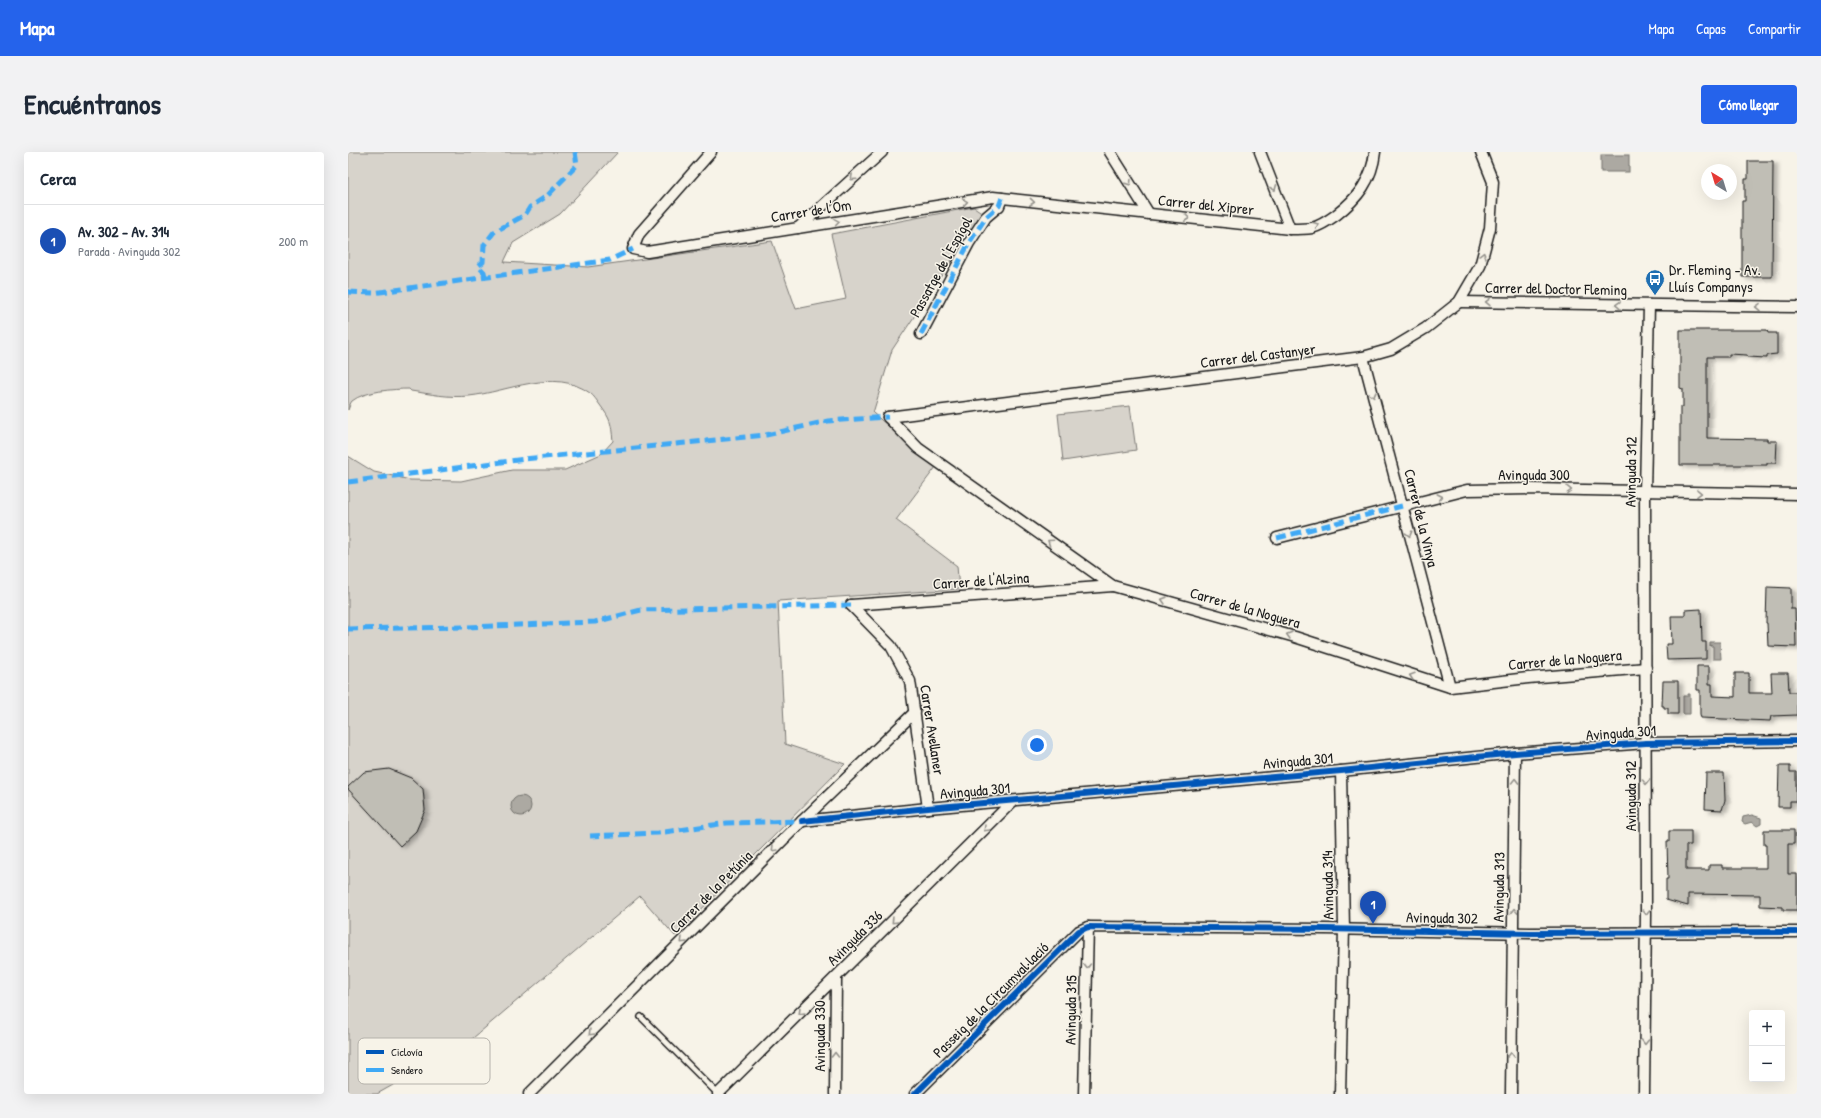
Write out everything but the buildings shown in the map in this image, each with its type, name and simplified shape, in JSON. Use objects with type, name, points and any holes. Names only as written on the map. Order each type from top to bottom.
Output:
[{"type":"street","name":"Carrer de l'Om","points":[[711,152],[639,234],[633,248],[647,252],[998,198]]},
{"type":"street","points":[[798,228],[882,152]]},
{"type":"street","points":[[1110,152],[1148,214]]},
{"type":"street","points":[[1260,152],[1290,229]]},
{"type":"street","name":"Carrer del Xiprer","points":[[998,198],[1290,229],[1312,228],[1328,220],[1356,199],[1365,186],[1373,166],[1375,152]]},
{"type":"street","name":"Carrer del Castanyer","points":[[888,417],[1363,357],[1391,349],[1426,328],[1459,302],[1480,266],[1490,228],[1493,182],[1481,152]]},
{"type":"street","name":"Passatge de l'Espígol","points":[[922,334],[970,243],[986,217],[999,206],[998,198]]},
{"type":"street","name":"Carrer del Doctor Fleming","points":[[1459,302],[1797,307]]},
{"type":"street","name":"Avinguda 312","points":[[1644,1094],[1646,932],[1645,492],[1649,305]]},
{"type":"street","name":"Carrer de la Vinya","points":[[1363,357],[1450,687]]},
{"type":"street","name":"Carrer de la Noguera","points":[[888,417],[918,448],[1112,586],[1295,637],[1450,687],[1528,678],[1646,668]]},
{"type":"street","name":"Avinguda 300","points":[[1277,538],[1467,490],[1532,489],[1797,494]]},
{"type":"street","name":"Carrer de l'Alzina","points":[[851,605],[1112,586]]},
{"type":"street","name":"Carrer Avellaner","points":[[851,605],[891,646],[910,681],[928,808]]},
{"type":"street","name":"Carrer de la Petúnia","points":[[529,1094],[802,822],[915,712]]},
{"type":"street","name":"Avinguda 301","points":[[802,822],[928,808],[1515,753],[1646,743],[1797,741]]},
{"type":"street","name":"Avinguda 313","points":[[1511,1094],[1515,753]]},
{"type":"street","name":"Avinguda 314","points":[[1340,1094],[1344,929],[1341,770]]},
{"type":"street","name":"Avinguda 336","points":[[718,1094],[1013,801]]},
{"type":"street","name":"Avinguda 302","points":[[1088,927],[1512,932],[1797,932]]},
{"type":"street","name":"Passeig de la Circumval·lació","points":[[915,1094],[1079,931],[1088,927]]},
{"type":"street","name":"Avinguda 315","points":[[1084,1094],[1088,927]]},
{"type":"street","name":"Avinguda 330","points":[[835,1094],[836,978]]},
{"type":"lane","points":[[641,1017],[718,1094]]},
{"type":"shaded area","points":[[348,152],[618,152],[560,214],[513,243],[504,262],[588,267],[772,241],[796,309],[846,299],[831,234],[974,207],[983,213],[892,350],[873,413],[936,467],[896,520],[957,566],[959,589],[778,601],[785,744],[845,764],[675,936],[640,896],[473,1038],[358,1038],[358,1084],[395,1084],[377,1094],[348,1094],[348,456],[374,472],[410,480],[461,481],[512,470],[565,470],[601,454],[613,441],[611,425],[608,418],[594,397],[590,393],[576,386],[561,382],[546,381],[531,383],[469,396],[447,396],[411,391],[409,389],[388,390],[371,393],[357,398],[351,402],[348,410]]},
{"type":"shaded area","points":[[1601,155],[1629,155],[1629,172],[1601,172]]},
{"type":"shaded area","points":[[1130,406],[1136,450],[1063,461],[1058,414]]},
{"type":"shaded area","points":[[1710,642],[1720,642],[1721,659],[1713,659],[1713,646],[1710,646]]},
{"type":"shaded area","points":[[1688,694],[1690,694],[1690,714],[1683,714],[1683,696],[1688,696]]},
{"type":"shaded area","points":[[521,796],[528,799],[531,806],[528,813],[521,816],[514,813],[511,806],[514,799]]},
{"type":"shaded area","points":[[1752,815],[1761,818],[1761,824],[1757,826],[1752,822],[1745,824],[1742,822],[1743,817]]},
{"type":"marked path","points":[[485,277],[484,272],[478,266],[483,262],[484,245],[494,232],[525,215],[530,207],[547,196],[577,165],[575,152]]},
{"type":"marked path","points":[[921,334],[969,243],[986,217],[999,206],[1002,198]]},
{"type":"marked path","points":[[348,292],[373,293],[610,260],[633,249]]},
{"type":"marked path","points":[[348,482],[525,459],[766,435],[828,421],[888,417]]},
{"type":"marked path","points":[[1277,538],[1402,506]]},
{"type":"marked path","points":[[348,629],[468,627],[595,622],[641,610],[851,605]]},
{"type":"marked path","points":[[590,836],[658,833],[727,823],[802,821]]},
{"type":"cycle path","points":[[802,821],[928,808],[1341,771],[1515,753],[1646,743],[1797,741]]},
{"type":"cycle path","points":[[915,1094],[1079,931],[1088,927],[1325,929],[1530,933],[1797,932]]},
{"type":"place","name":"Dr. Fleming - Av. Lluís Companys","points":[[1655,296]]},
{"type":"place","name":"Av. 302 - Av. 314","points":[[1373,924]]}]
